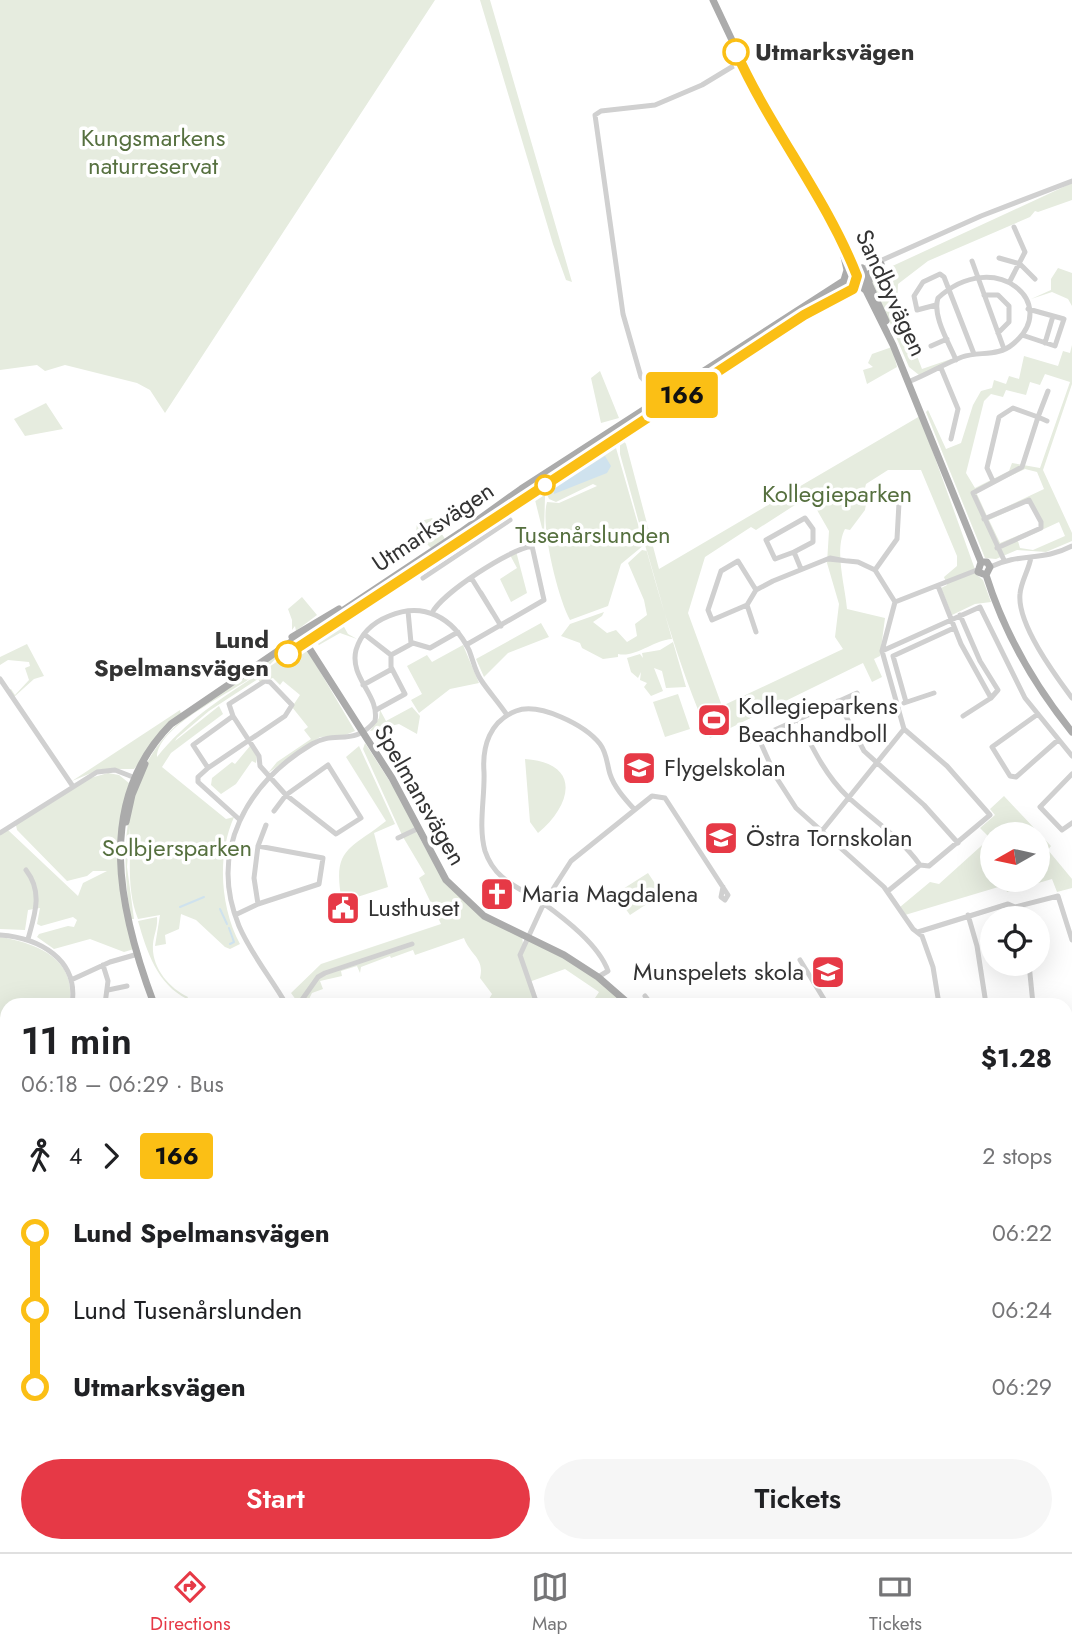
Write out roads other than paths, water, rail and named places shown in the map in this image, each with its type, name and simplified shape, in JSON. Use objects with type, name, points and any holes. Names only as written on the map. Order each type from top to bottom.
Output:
[{"type":"main road","name":"Sandbyvägen","points":[[713,0],[765,110],[816,190],[861,272],[909,382]]},
{"type":"main road","name":"Sandbyvägen","points":[[816,190],[869,283],[923,416],[979,566]]},
{"type":"main road","points":[[825,209],[842,250],[847,270],[844,280]]},
{"type":"main road","points":[[869,283],[870,273],[881,264]]},
{"type":"main road","name":"Utmarksvägen","points":[[805,307],[861,272]]},
{"type":"main road","name":"Utmarksvägen","points":[[150,998],[126,912],[121,854],[135,778],[160,741],[185,714],[364,597],[521,489],[663,400],[844,280],[861,272]]},
{"type":"main road","points":[[825,296],[857,282],[876,310]]},
{"type":"main road","points":[[986,575],[990,567],[987,562],[979,566],[986,575],[1021,657],[1072,732]]},
{"type":"main road","name":"Utmarksvägen","points":[[302,637],[304,631],[336,610],[364,597]]},
{"type":"main road","name":"Spelmansvägen","points":[[302,637],[401,795],[439,869],[460,894],[484,916],[528,936],[598,977],[622,998]]},
{"type":"street","points":[[663,400],[641,377],[623,314],[595,115],[601,111],[654,105],[702,85],[740,62]]},
{"type":"street","name":"Utmarksvägen","points":[[861,272],[923,241],[1072,181]]},
{"type":"street","points":[[1010,281],[1026,249],[1014,227]]},
{"type":"street","name":"Utmarksvägen","points":[[861,272],[923,241]]},
{"type":"street","points":[[999,258],[1020,264],[1035,279]]},
{"type":"street","points":[[972,261],[1004,349]]},
{"type":"street","points":[[936,305],[917,310],[914,296],[919,287],[940,274],[974,354]]},
{"type":"street","points":[[909,382],[956,360],[1004,349],[1022,335],[1028,309],[1023,294],[1010,281],[996,276],[978,278],[938,298],[936,305],[956,360]]},
{"type":"street","points":[[984,295],[998,295],[1009,306],[1009,322],[998,333]]},
{"type":"street","points":[[1022,335],[1055,346],[1064,319],[1028,309]]},
{"type":"street","points":[[1045,343],[1053,316]]},
{"type":"street","points":[[931,346],[947,339]]},
{"type":"street","points":[[941,368],[958,409],[951,439]]},
{"type":"street","points":[[1004,561],[973,493],[1022,467],[1048,391]]},
{"type":"street","points":[[993,481],[987,468],[999,417],[1013,408],[1047,421]]},
{"type":"street","points":[[984,519],[1029,500],[1041,522],[1041,528],[997,548]]},
{"type":"street","points":[[875,570],[897,539],[899,503]]},
{"type":"street","points":[[805,518],[813,529],[813,542],[794,552],[776,559],[766,540],[805,518]]},
{"type":"street","points":[[423,578],[510,520]]},
{"type":"street","points":[[432,613],[439,601],[472,579],[516,550],[533,546],[544,600],[466,645]]},
{"type":"street","points":[[990,567],[1004,561],[1046,557],[1072,546]]},
{"type":"street","points":[[794,552],[801,569]]},
{"type":"street","points":[[1031,557],[1020,590],[1021,607],[1041,651],[1072,698]]},
{"type":"street","points":[[756,590],[738,561],[721,571],[708,610],[712,620],[747,605],[756,590],[827,559],[846,561],[875,570],[895,603],[882,651],[904,729],[947,766],[990,815],[928,867],[920,865],[894,835],[848,797],[817,758],[798,719]]},
{"type":"street","points":[[895,603],[979,566]]},
{"type":"street","points":[[472,579],[501,626]]},
{"type":"street","points":[[938,586],[954,628],[991,698]]},
{"type":"street","points":[[747,605],[756,632]]},
{"type":"street","points":[[882,651],[978,606],[1006,664],[1038,714],[1072,756]]},
{"type":"street","points":[[408,611],[411,643]]},
{"type":"street","points":[[284,998],[246,941],[235,915],[229,865],[240,820],[269,776],[318,741],[331,737],[348,739],[375,721],[376,710],[363,685],[355,661],[364,634],[382,619],[408,611],[432,613],[448,621],[466,645],[479,677],[507,715]]},
{"type":"street","points":[[960,615],[980,661],[998,690],[991,698],[963,716]]},
{"type":"street","points":[[906,702],[893,656],[954,628]]},
{"type":"street","points":[[391,655],[411,643],[430,648],[458,632]]},
{"type":"street","points":[[364,634],[391,655],[392,669],[405,694],[376,710]]},
{"type":"street","points":[[363,685],[392,669]]},
{"type":"street","points":[[0,679],[72,785]]},
{"type":"street","points":[[240,820],[198,782],[198,777],[248,739],[289,713],[291,703],[269,681],[265,681],[229,704],[233,716],[248,739],[259,756],[260,766],[286,794],[335,834],[361,818],[328,765],[286,794],[274,811]]},
{"type":"street","points":[[750,741],[857,693]]},
{"type":"street","points":[[898,705],[934,693]]},
{"type":"street","points":[[838,701],[859,744],[875,764],[915,796],[958,843]]},
{"type":"street","points":[[598,977],[608,971],[598,953],[544,903],[502,879],[494,869],[484,846],[484,748],[493,728],[507,715],[526,708],[551,712],[595,739],[603,749],[614,783],[634,809]]},
{"type":"street","points":[[1038,714],[992,747],[1010,776],[1016,776],[1058,740]]},
{"type":"street","points":[[208,768],[193,745],[233,716]]},
{"type":"street","points":[[821,832],[904,729]]},
{"type":"street","points":[[758,737],[788,797],[821,832],[888,891],[918,932],[930,956],[938,998]]},
{"type":"street","points":[[0,833],[72,785],[105,770],[135,778]]},
{"type":"street","points":[[1072,774],[1040,806],[1062,830],[1072,823]]},
{"type":"street","points":[[535,998],[520,958],[528,936],[560,874],[575,857],[652,796],[663,796],[723,887]]},
{"type":"street","points":[[258,904],[254,878],[258,846],[266,825]]},
{"type":"street","points":[[398,838],[417,829]]},
{"type":"street","points":[[235,915],[258,904],[319,884],[323,860],[321,856],[258,846]]},
{"type":"street","points":[[888,891],[920,865]]},
{"type":"street","points":[[26,870],[35,885],[37,902],[28,939]]},
{"type":"street","points":[[1019,906],[1060,897],[1072,940]]},
{"type":"street","points":[[918,932],[980,912]]},
{"type":"street","points":[[968,915],[981,962],[985,998]]},
{"type":"street","points":[[0,935],[28,939],[56,955],[71,980],[72,998]]},
{"type":"street","points":[[303,998],[312,984],[325,973],[412,944]]},
{"type":"street","points":[[71,980],[103,965],[138,954]]},
{"type":"street","points":[[800,960],[823,998]]},
{"type":"street","points":[[103,965],[108,990],[106,998]]},
{"type":"street","points":[[1030,976],[1032,998]]},
{"type":"street","points":[[108,990],[127,986]]},
{"type":"water","points":[[605,456],[611,466],[607,473],[554,494],[554,487]]},
{"type":"waterway","points":[[180,907],[204,897]]},
{"type":"waterway","points":[[220,909],[227,924]]},
{"type":"waterway","points":[[229,928],[234,942],[230,944]]},
{"type":"place","name":"Utmarksvägen","points":[[736,52]]},
{"type":"place","name":"Lund Spelmansvägen","points":[[288,654]]},
{"type":"place","name":"Kollegieparkens Beachhandboll","points":[[714,720]]},
{"type":"place","name":"Flygelskolan","points":[[639,768]]},
{"type":"place","name":"Östra Tornskolan","points":[[721,838]]},
{"type":"place","name":"Maria Magdalena","points":[[497,894]]},
{"type":"place","name":"Lusthuset","points":[[343,908]]},
{"type":"place","name":"Munspelets skola","points":[[828,972]]},
{"type":"park label","name":"Kungsmarkens naturreservat","points":[[153,152]]},
{"type":"park label","name":"Kollegieparken","points":[[837,494]]},
{"type":"park label","name":"Tusenårslunden","points":[[593,535]]},
{"type":"park label","name":"Solbjersparken","points":[[177,848]]}]
